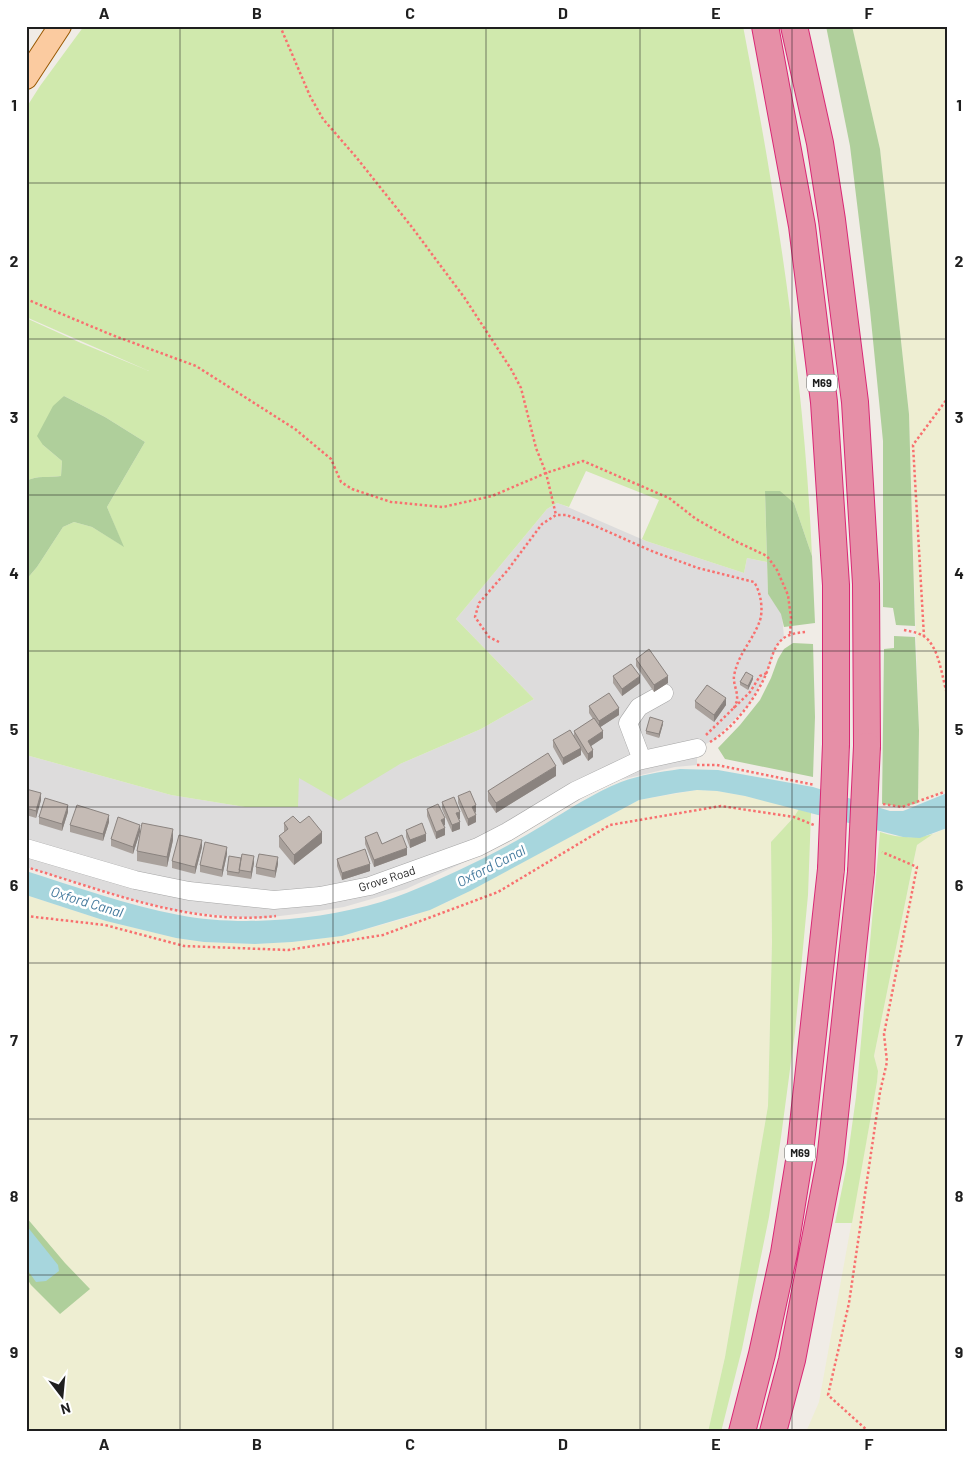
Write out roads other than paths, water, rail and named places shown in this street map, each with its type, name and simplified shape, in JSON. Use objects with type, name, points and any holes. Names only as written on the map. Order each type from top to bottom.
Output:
[{"type":"highway","name":"M69","points":[[742,1432],[784,1252],[799,1161],[831,869],[836,744],[836,585],[824,402],[802,226],[764,26]]},
{"type":"highway","name":"M69","points":[[773,1432],[792,1360],[830,1161],[861,872],[867,746],[866,584],[855,402],[820,143],[794,29]]},
{"type":"main road","points":[[26,78],[60,26]]},
{"type":"street","points":[[642,760],[628,723],[639,707],[664,693]]},
{"type":"street","name":"Grove Road","points":[[26,848],[135,880],[190,891],[274,900],[320,896],[370,886],[478,847],[507,832],[575,791],[642,760],[697,748]]},
{"type":"water","name":"Oxford Canal","points":[[680,769],[718,770],[813,787],[890,811],[903,811],[947,793],[947,828],[920,838],[903,837],[745,796],[697,790],[676,793],[639,800],[470,891],[430,910],[342,936],[292,942],[255,944],[204,942],[176,938],[106,921],[26,895],[26,871],[140,906],[203,919],[228,921],[280,920],[333,913],[381,902],[445,877],[506,847],[601,791],[621,782]]},
{"type":"water","points":[[26,1225],[58,1265],[59,1271],[46,1281],[36,1282],[26,1268]]}]
